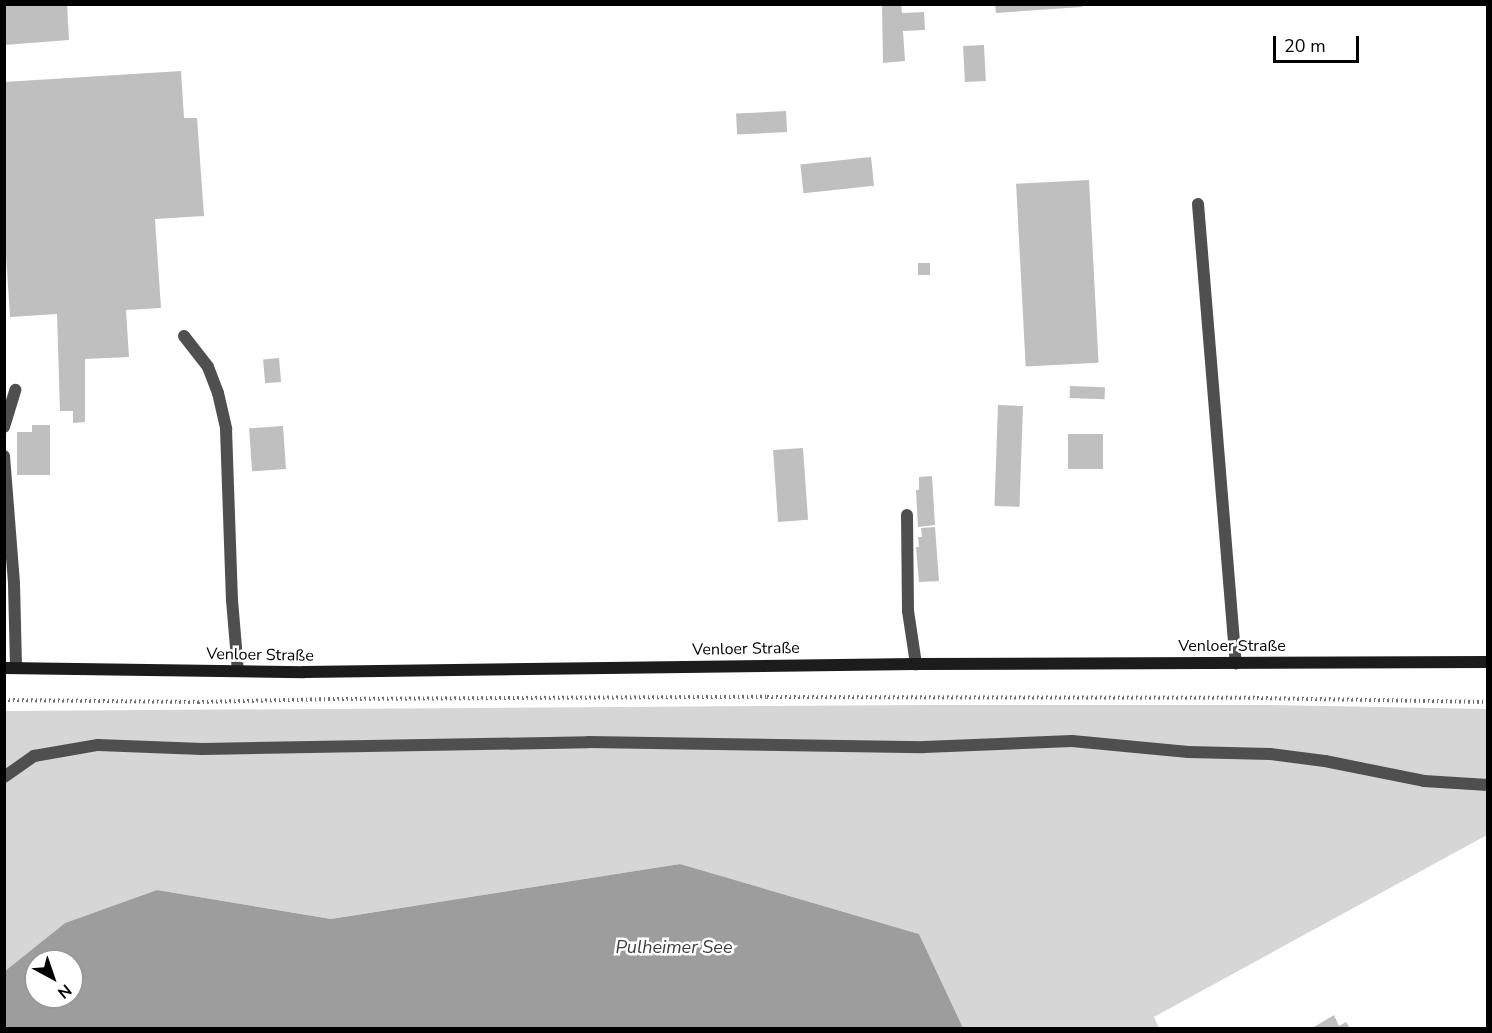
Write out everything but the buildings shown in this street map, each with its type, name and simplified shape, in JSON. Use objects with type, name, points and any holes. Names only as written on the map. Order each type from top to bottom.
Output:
[{"type":"main road","name":"Venloer Straße","points":[[10,668],[238,671],[916,664],[1488,662]]},
{"type":"lane","points":[[1198,204],[1236,663]]},
{"type":"lane","points":[[184,336],[208,367],[218,393],[226,429],[232,600],[238,671]]},
{"type":"lane","points":[[4,427],[15,390]]},
{"type":"lane","points":[[4,456],[14,584],[10,668]]},
{"type":"lane","points":[[907,515],[908,611],[916,664]]},
{"type":"lane","points":[[4,777],[34,756],[98,745],[202,749],[588,742],[924,747],[1072,741],[1188,752],[1270,754],[1325,761],[1424,782],[1488,784]]},
{"type":"path","points":[[4,700],[198,702],[357,698],[815,697],[1257,698],[1488,702]]},
{"type":"shaded area","points":[[927,705],[1266,705],[1487,709],[1487,835],[1154,1017],[1159,1028],[963,1028],[919,934],[680,864],[331,919],[157,890],[65,923],[32,949],[24,949],[24,956],[5,971],[5,711]]},
{"type":"water","name":"Pulheimer See","points":[[680,864],[919,934],[963,1028],[5,1028],[5,971],[24,956],[24,1009],[84,1009],[84,949],[32,949],[65,923],[157,890],[331,919]]}]
